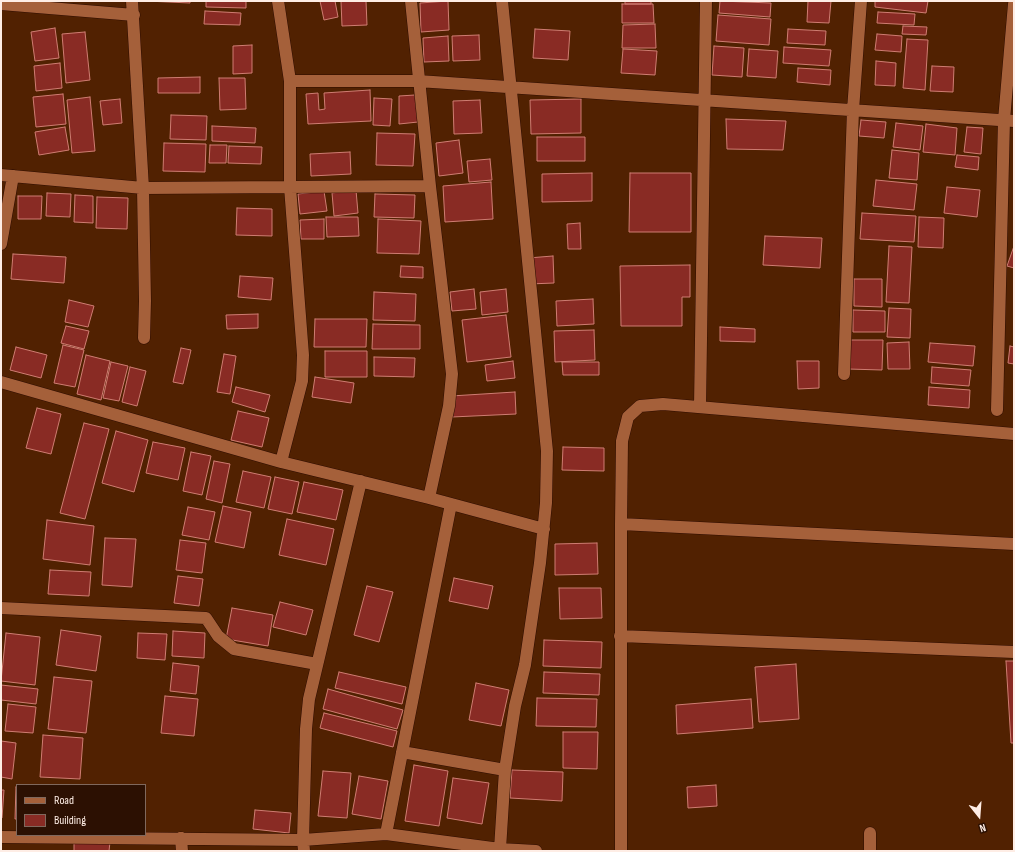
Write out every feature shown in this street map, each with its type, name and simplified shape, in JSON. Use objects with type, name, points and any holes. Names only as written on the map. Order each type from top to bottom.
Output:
[{"type":"street","points":[[132,1],[143,188],[145,301],[144,338]]},
{"type":"street","points":[[278,1],[290,81],[290,187],[303,355],[302,381],[281,462]]},
{"type":"street","points":[[411,1],[418,80],[452,374],[449,406],[429,498]]},
{"type":"street","points":[[500,849],[505,770],[515,706],[525,665],[544,529],[547,451],[509,86],[502,1]]},
{"type":"street","points":[[700,407],[706,1]]},
{"type":"street","points":[[844,374],[853,110],[861,1]]},
{"type":"street","points":[[1,4],[134,15]]},
{"type":"street","points":[[997,410],[1014,4]]},
{"type":"street","points":[[290,81],[418,80],[1009,120]]},
{"type":"street","points":[[1,244],[7,175],[143,188],[430,186]]},
{"type":"street","points":[[1,382],[281,462],[429,498],[544,529]]},
{"type":"street","points":[[621,851],[620,636],[622,441],[628,416],[640,406],[663,404],[1014,434]]},
{"type":"street","points":[[303,845],[308,699],[361,481]]},
{"type":"street","points":[[386,834],[451,504]]},
{"type":"street","points":[[621,524],[1014,544]]},
{"type":"street","points":[[1,608],[206,618],[218,636],[234,649],[317,664]]},
{"type":"street","points":[[620,636],[1014,652]]},
{"type":"street","points":[[402,752],[505,770]]},
{"type":"street","points":[[870,833],[870,851]]},
{"type":"street","points":[[1,837],[181,838],[303,845],[386,834],[500,849],[536,851]]},
{"type":"street","points":[[181,838],[182,851]]},
{"type":"building","points":[[146,1],[190,1],[190,3]]},
{"type":"building","points":[[206,1],[246,1],[246,8],[206,7]]},
{"type":"building","points":[[320,1],[335,1],[338,17],[324,20]]},
{"type":"building","points":[[341,1],[366,1],[367,25],[342,26]]},
{"type":"building","points":[[448,1],[449,30],[421,32],[420,3]]},
{"type":"building","points":[[625,1],[651,1],[651,4],[625,4]]},
{"type":"building","points":[[720,1],[771,3],[770,17],[719,13]]},
{"type":"building","points":[[808,1],[831,1],[829,23],[807,22]]},
{"type":"building","points":[[875,1],[928,1],[926,13],[875,7]]},
{"type":"building","points":[[622,4],[653,4],[654,23],[622,23]]},
{"type":"building","points":[[205,11],[241,13],[240,25],[204,24]]},
{"type":"building","points":[[878,12],[915,14],[914,25],[877,23]]},
{"type":"building","points":[[718,15],[771,19],[769,45],[716,41]]},
{"type":"building","points":[[655,24],[656,48],[622,48],[623,25]]},
{"type":"building","points":[[903,26],[927,27],[926,35],[902,34]]},
{"type":"building","points":[[55,28],[59,58],[35,61],[31,32]]},
{"type":"building","points":[[535,29],[570,31],[568,60],[533,58]]},
{"type":"building","points":[[788,29],[826,31],[825,45],[787,43]]},
{"type":"building","points":[[85,32],[90,80],[66,83],[62,34]]},
{"type":"building","points":[[877,34],[902,36],[901,52],[875,50]]},
{"type":"building","points":[[479,35],[480,60],[453,61],[452,36]]},
{"type":"building","points":[[448,36],[449,61],[424,62],[423,38]]},
{"type":"building","points":[[907,39],[928,40],[925,90],[903,88]]},
{"type":"building","points":[[252,45],[252,73],[233,74],[233,46]]},
{"type":"building","points":[[714,46],[744,48],[742,77],[712,75]]},
{"type":"building","points":[[784,47],[831,50],[829,66],[783,63]]},
{"type":"building","points":[[623,49],[657,51],[655,75],[621,73]]},
{"type":"building","points":[[749,49],[778,51],[776,78],[747,76]]},
{"type":"building","points":[[876,61],[896,63],[895,86],[875,85]]},
{"type":"building","points":[[60,63],[62,88],[36,91],[34,66]]},
{"type":"building","points":[[932,66],[954,67],[953,92],[930,91]]},
{"type":"building","points":[[798,68],[831,70],[830,85],[797,82]]},
{"type":"building","points":[[200,77],[200,93],[158,93],[158,78]]},
{"type":"building","points":[[219,78],[245,78],[246,109],[220,110]]},
{"type":"building","points":[[370,90],[371,121],[308,124],[306,94],[318,93],[319,110],[325,109],[324,93]]},
{"type":"building","points":[[63,94],[66,124],[36,127],[33,97]]},
{"type":"building","points":[[415,95],[418,122],[399,124],[399,96]]},
{"type":"building","points":[[90,97],[95,151],[72,153],[67,100]]},
{"type":"building","points":[[374,98],[392,99],[390,126],[373,125]]},
{"type":"building","points":[[120,99],[122,123],[103,125],[100,101]]},
{"type":"building","points":[[581,99],[581,133],[531,134],[530,100]]},
{"type":"building","points":[[480,100],[482,133],[454,134],[453,101]]},
{"type":"building","points":[[171,115],[207,116],[206,140],[170,139]]},
{"type":"building","points":[[726,119],[786,121],[783,150],[727,149]]},
{"type":"building","points":[[861,120],[886,122],[884,138],[859,136]]},
{"type":"building","points":[[896,123],[923,126],[920,150],[893,147]]},
{"type":"building","points":[[926,124],[957,128],[955,155],[923,152]]},
{"type":"building","points":[[212,126],[256,128],[255,143],[212,141]]},
{"type":"building","points":[[65,127],[69,150],[39,155],[35,132]]},
{"type":"building","points":[[967,127],[983,128],[981,154],[964,152]]},
{"type":"building","points":[[377,133],[415,134],[413,166],[376,165]]},
{"type":"building","points":[[537,137],[585,137],[585,161],[537,161]]},
{"type":"building","points":[[459,140],[463,173],[439,176],[436,143]]},
{"type":"building","points":[[164,143],[206,144],[205,172],[163,171]]},
{"type":"building","points":[[210,145],[227,145],[226,163],[209,163]]},
{"type":"building","points":[[229,146],[262,147],[261,164],[228,163]]},
{"type":"building","points":[[892,150],[919,153],[917,180],[889,178]]},
{"type":"building","points":[[350,152],[351,174],[311,176],[310,154]]},
{"type":"building","points":[[957,155],[979,157],[978,170],[955,167]]},
{"type":"building","points":[[490,159],[492,180],[469,182],[467,161]]},
{"type":"building","points":[[592,173],[592,201],[542,202],[542,174]]},
{"type":"building","points":[[630,173],[691,173],[691,232],[629,232]]},
{"type":"building","points":[[876,180],[917,184],[914,210],[873,206]]},
{"type":"building","points":[[491,182],[493,219],[445,222],[443,186]]},
{"type":"building","points":[[947,187],[980,190],[977,217],[944,213]]},
{"type":"building","points":[[356,190],[358,213],[334,216],[332,193]]},
{"type":"building","points":[[324,191],[327,211],[300,214],[298,194]]},
{"type":"building","points":[[47,193],[71,194],[70,217],[46,216]]},
{"type":"building","points":[[375,194],[415,195],[414,218],[374,217]]},
{"type":"building","points":[[75,195],[93,196],[93,223],[74,222]]},
{"type":"building","points":[[18,196],[42,196],[41,219],[18,219]]},
{"type":"building","points":[[97,197],[128,198],[127,229],[96,228]]},
{"type":"building","points":[[237,208],[272,209],[272,236],[236,235]]},
{"type":"building","points":[[862,213],[916,216],[914,242],[860,239]]},
{"type":"building","points":[[326,217],[358,217],[359,236],[327,237]]},
{"type":"building","points":[[919,217],[944,218],[943,248],[918,247]]},
{"type":"building","points":[[324,219],[324,239],[301,239],[300,220]]},
{"type":"building","points":[[378,219],[421,221],[419,254],[377,253]]},
{"type":"building","points":[[580,223],[581,249],[568,249],[567,224]]},
{"type":"building","points":[[765,236],[822,238],[820,268],[763,265]]},
{"type":"building","points":[[889,246],[912,247],[909,303],[886,302]]},
{"type":"building","points":[[1014,246],[1014,268],[1007,266]]},
{"type":"building","points":[[13,254],[66,257],[64,283],[11,279]]},
{"type":"building","points":[[553,256],[554,283],[529,284],[528,258]]},
{"type":"building","points":[[690,265],[690,297],[682,297],[682,326],[621,326],[620,266]]},
{"type":"building","points":[[401,266],[423,267],[423,278],[400,277]]},
{"type":"building","points":[[240,276],[273,278],[271,300],[238,297]]},
{"type":"building","points":[[854,279],[882,279],[882,307],[854,306]]},
{"type":"building","points":[[474,289],[476,309],[452,311],[450,292]]},
{"type":"building","points":[[506,289],[508,312],[482,315],[480,292]]},
{"type":"building","points":[[374,292],[416,294],[415,321],[373,320]]},
{"type":"building","points":[[593,299],[594,324],[557,326],[556,301]]},
{"type":"building","points":[[69,300],[94,306],[88,327],[65,322]]},
{"type":"building","points":[[889,308],[911,309],[910,338],[887,337]]},
{"type":"building","points":[[853,310],[885,311],[885,332],[853,332]]},
{"type":"building","points":[[258,314],[258,328],[227,329],[226,315]]},
{"type":"building","points":[[506,315],[511,357],[467,362],[462,320]]},
{"type":"building","points":[[315,319],[367,319],[366,347],[314,347]]},
{"type":"building","points":[[373,324],[420,325],[420,349],[372,349]]},
{"type":"building","points":[[66,326],[89,331],[84,349],[61,343]]},
{"type":"building","points":[[720,327],[755,329],[755,342],[720,341]]},
{"type":"building","points":[[594,330],[595,360],[555,362],[554,331]]},
{"type":"building","points":[[849,340],[883,340],[882,370],[848,369]]},
{"type":"building","points":[[909,342],[910,369],[888,369],[887,343]]},
{"type":"building","points":[[930,343],[975,346],[973,366],[928,362]]},
{"type":"building","points":[[63,345],[84,350],[75,387],[54,383]]},
{"type":"building","points":[[1010,346],[1014,347],[1014,364],[1008,363]]},
{"type":"building","points":[[16,347],[47,355],[41,378],[10,370]]},
{"type":"building","points":[[181,348],[191,350],[183,384],[173,382]]},
{"type":"building","points":[[325,351],[367,351],[367,377],[325,377]]},
{"type":"building","points":[[224,354],[236,356],[230,394],[217,392]]},
{"type":"building","points":[[86,355],[110,361],[101,400],[77,394]]},
{"type":"building","points":[[374,357],[415,358],[414,377],[374,376]]},
{"type":"building","points":[[513,361],[515,378],[487,381],[485,365]]},
{"type":"building","points":[[797,361],[819,361],[819,388],[798,389]]},
{"type":"building","points":[[111,362],[128,366],[119,401],[103,398]]},
{"type":"building","points":[[562,362],[599,362],[599,375],[563,375]]},
{"type":"building","points":[[130,367],[146,371],[137,406],[122,402]]},
{"type":"building","points":[[932,367],[971,370],[969,386],[931,383]]},
{"type":"building","points":[[315,377],[354,383],[351,403],[312,397]]},
{"type":"building","points":[[236,387],[270,395],[265,412],[232,402]]},
{"type":"building","points":[[929,387],[970,390],[969,408],[928,405]]},
{"type":"building","points":[[515,392],[516,414],[452,417],[451,396]]},
{"type":"building","points":[[37,408],[61,414],[51,454],[26,448]]},
{"type":"building","points":[[238,411],[269,418],[262,447],[231,440]]},
{"type":"building","points":[[84,423],[109,429],[85,519],[60,513]]},
{"type":"building","points":[[116,431],[148,440],[134,492],[102,483]]},
{"type":"building","points":[[153,442],[185,448],[178,480],[146,473]]},
{"type":"building","points":[[563,447],[604,448],[604,471],[562,470]]},
{"type":"building","points":[[191,452],[211,456],[202,495],[183,491]]},
{"type":"building","points":[[214,461],[230,464],[222,503],[206,499]]},
{"type":"building","points":[[243,471],[271,477],[264,508],[236,502]]},
{"type":"building","points":[[275,477],[299,482],[292,514],[268,509]]},
{"type":"building","points":[[304,482],[343,490],[336,520],[297,512]]},
{"type":"building","points":[[223,506],[251,512],[244,548],[215,542]]},
{"type":"building","points":[[188,507],[215,512],[209,540],[182,535]]},
{"type":"building","points":[[287,519],[334,529],[326,565],[279,555]]},
{"type":"building","points":[[47,520],[94,526],[90,565],[43,559]]},
{"type":"building","points":[[105,538],[136,539],[132,587],[102,585]]},
{"type":"building","points":[[180,540],[206,543],[202,573],[176,570]]},
{"type":"building","points":[[597,543],[598,574],[555,575],[555,544]]},
{"type":"building","points":[[50,570],[91,572],[89,596],[48,594]]},
{"type":"building","points":[[178,576],[203,579],[199,606],[174,603]]},
{"type":"building","points":[[454,578],[493,586],[488,609],[449,601]]},
{"type":"building","points":[[367,586],[393,592],[379,642],[354,635]]},
{"type":"building","points":[[559,588],[601,588],[602,618],[560,619]]},
{"type":"building","points":[[280,602],[313,610],[306,635],[273,627]]},
{"type":"building","points":[[232,608],[273,615],[268,646],[226,639]]},
{"type":"building","points":[[61,630],[101,636],[96,671],[56,665]]},
{"type":"building","points":[[173,631],[205,633],[204,658],[172,656]]},
{"type":"building","points":[[6,633],[40,637],[35,685],[1,681]]},
{"type":"building","points":[[138,633],[167,634],[165,660],[137,658]]},
{"type":"building","points":[[544,640],[602,642],[601,668],[543,666]]},
{"type":"building","points":[[1006,661],[1014,661],[1014,743],[1011,743]]},
{"type":"building","points":[[173,663],[199,666],[196,694],[170,691]]},
{"type":"building","points":[[796,664],[799,719],[759,722],[755,667]]},
{"type":"building","points":[[339,672],[406,687],[402,704],[335,688]]},
{"type":"building","points":[[544,672],[600,674],[599,695],[543,693]]},
{"type":"building","points":[[54,677],[92,681],[86,733],[48,729]]},
{"type":"building","points":[[476,683],[509,690],[501,726],[469,720]]},
{"type":"building","points":[[1,685],[38,689],[36,704],[1,700]]},
{"type":"building","points":[[328,689],[403,710],[397,729],[323,709]]},
{"type":"building","points":[[165,696],[198,699],[194,736],[161,733]]},
{"type":"building","points":[[537,698],[597,699],[596,727],[536,726]]},
{"type":"building","points":[[751,699],[753,728],[677,734],[676,705]]},
{"type":"building","points":[[8,704],[36,707],[33,733],[5,731]]},
{"type":"building","points":[[324,713],[397,731],[393,747],[320,728]]},
{"type":"building","points":[[563,732],[598,732],[597,769],[563,768]]},
{"type":"building","points":[[43,735],[83,738],[80,779],[40,777]]},
{"type":"building","points":[[1,741],[16,743],[12,779],[1,777]]},
{"type":"building","points":[[414,765],[448,771],[439,826],[405,821]]},
{"type":"building","points":[[512,770],[563,772],[562,801],[510,798]]},
{"type":"building","points":[[323,771],[351,773],[347,818],[318,816]]},
{"type":"building","points":[[359,776],[388,781],[381,819],[352,814]]},
{"type":"building","points":[[453,778],[489,783],[482,824],[447,818]]},
{"type":"building","points":[[716,785],[717,806],[688,808],[687,787]]},
{"type":"building","points":[[16,787],[16,819],[15,819]]},
{"type":"building","points":[[1,790],[4,790],[2,818],[1,818]]},
{"type":"building","points":[[255,810],[291,813],[289,833],[253,829]]},
{"type":"building","points":[[74,842],[110,842],[109,851],[74,851]]}]
